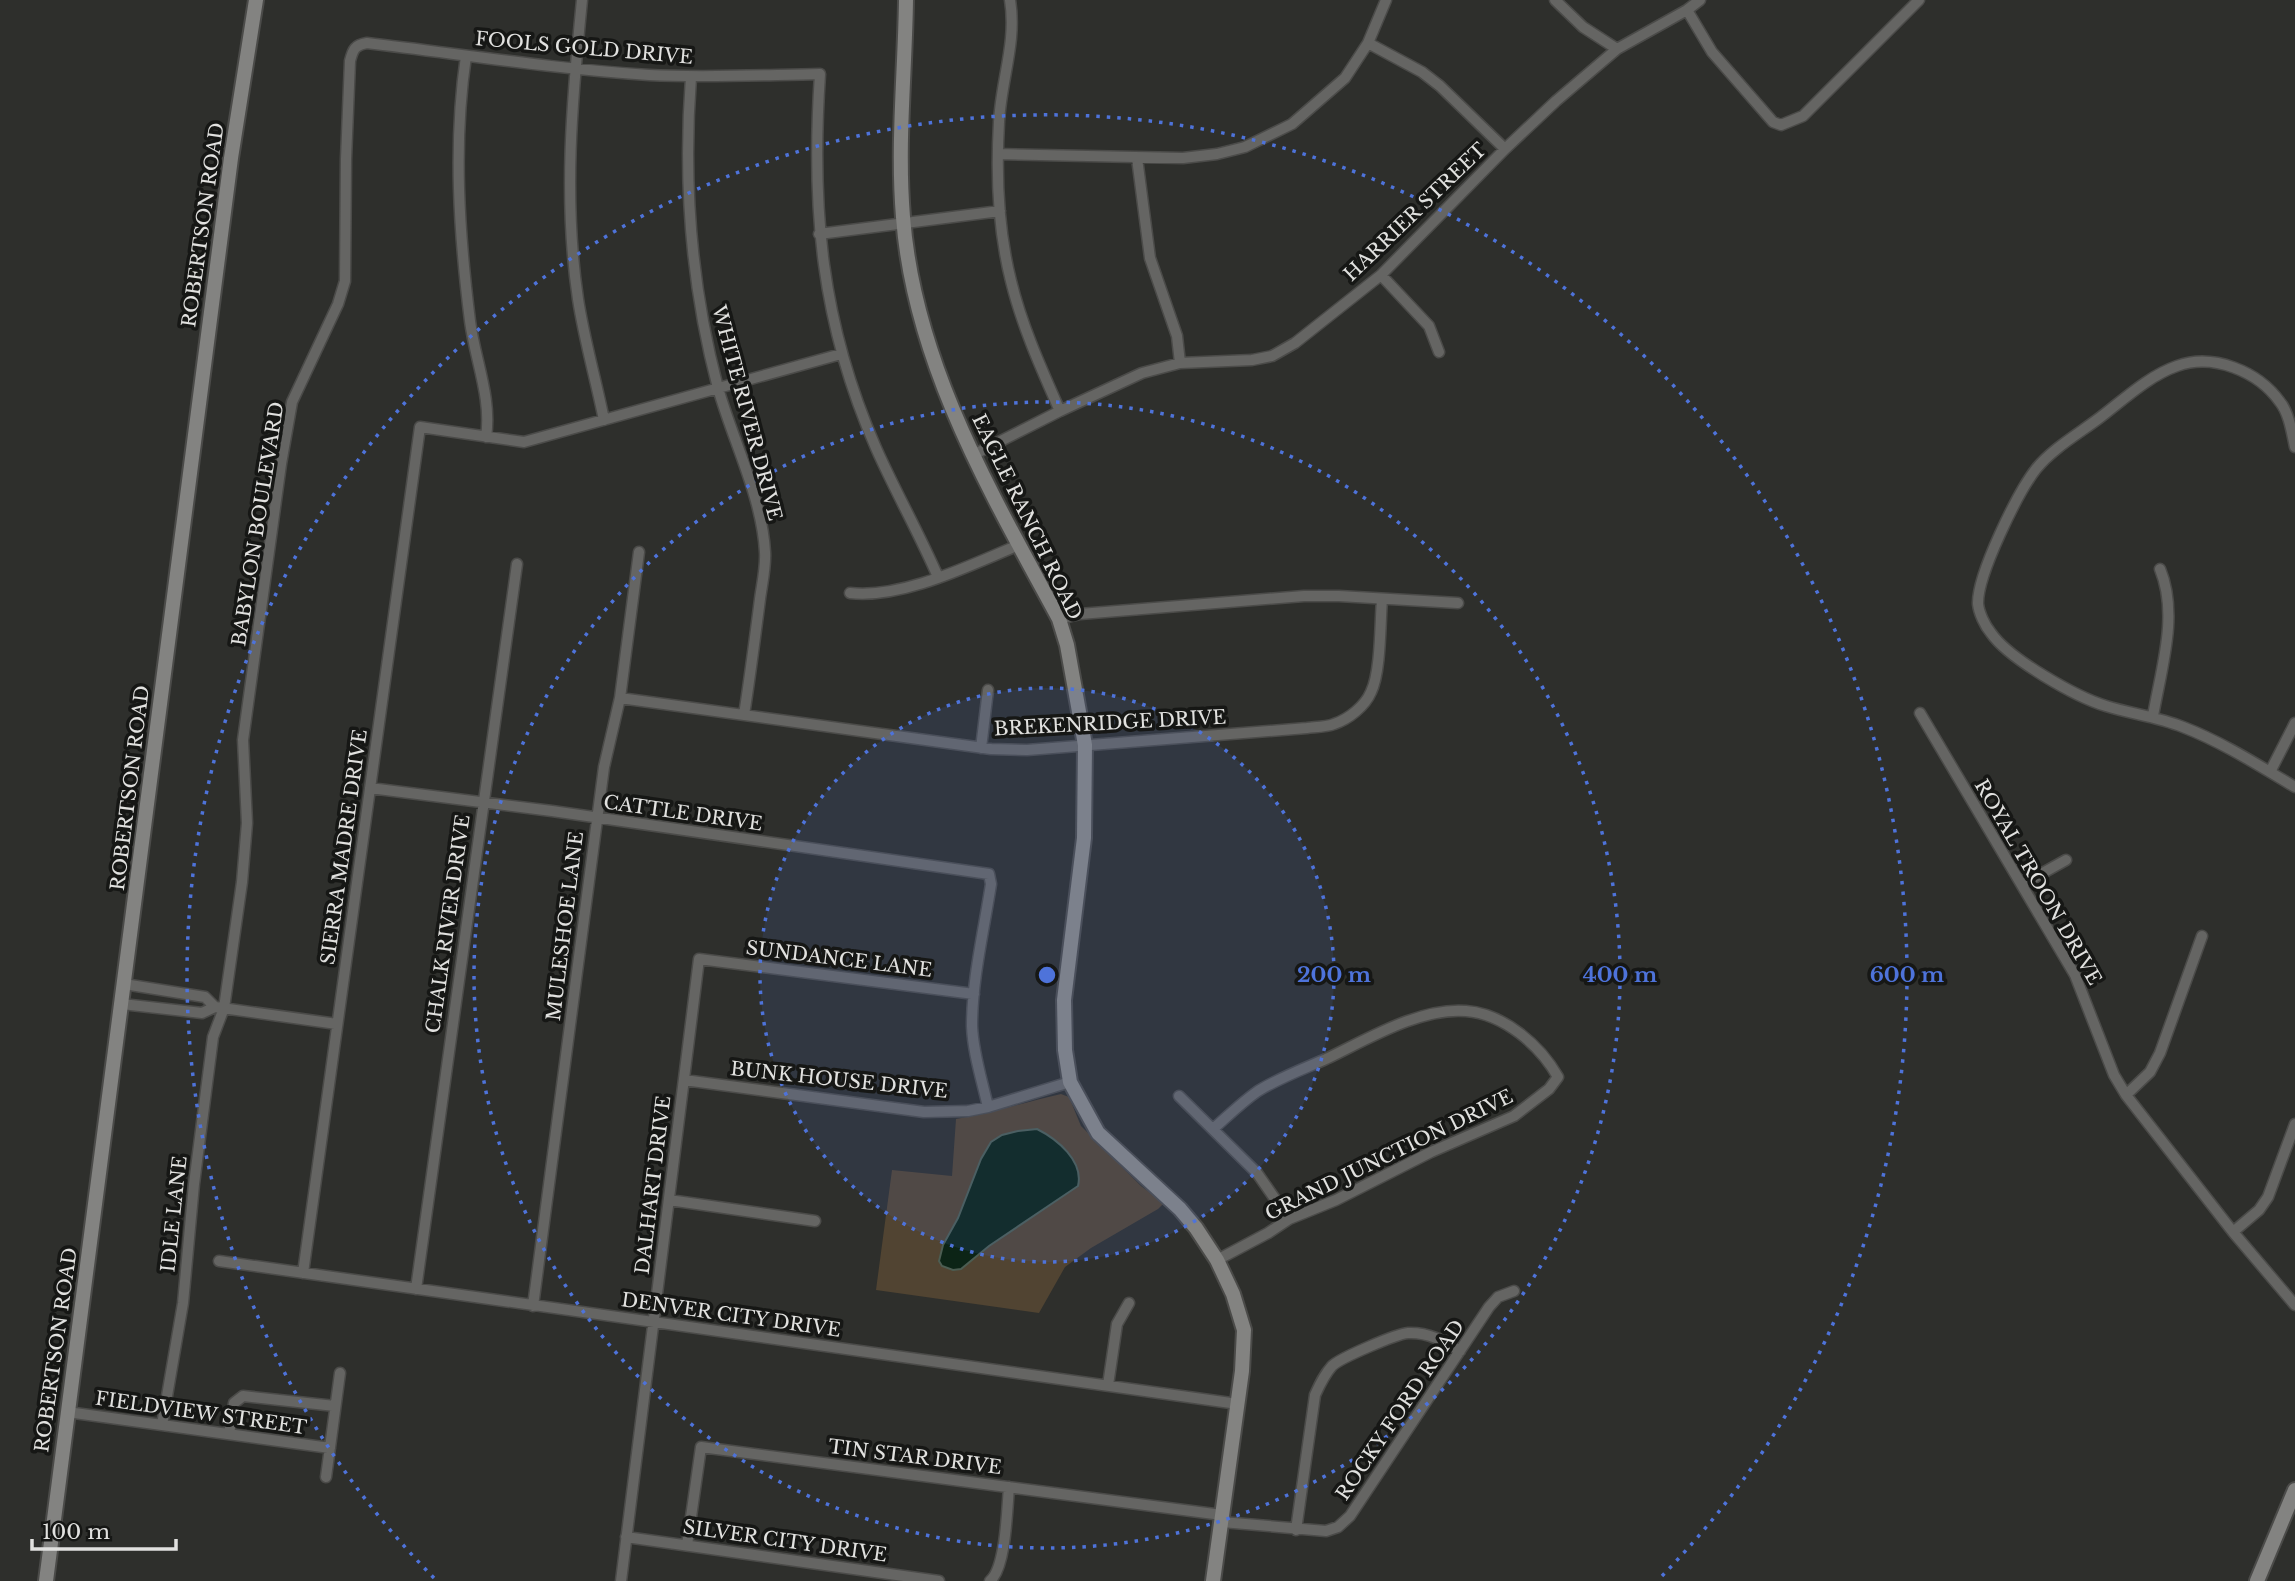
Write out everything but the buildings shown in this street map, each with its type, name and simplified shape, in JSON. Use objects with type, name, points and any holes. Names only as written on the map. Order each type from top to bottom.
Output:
[{"type":"street","name":"ROBERTSON ROAD","points":[[46,1581],[231,158],[256,0]]},
{"type":"street","name":"EAGLE RANCH ROAD","points":[[906,0],[905,79],[900,119],[903,223],[911,279],[942,387],[973,455],[1059,619],[1067,645],[1085,745],[1084,838],[1064,1000],[1065,1050],[1070,1082],[1098,1133],[1180,1209],[1196,1228],[1217,1260],[1233,1294],[1244,1330],[1238,1404],[1213,1581]]},
{"type":"street","points":[[1010,0],[1011,52],[999,117],[1000,211],[1010,279],[1027,335],[1060,411]]},
{"type":"street","points":[[998,154],[1184,158],[1245,147],[1292,124],[1345,78],[1368,43],[1386,0]]},
{"type":"street","points":[[1555,0],[1583,27],[1617,49]]},
{"type":"street","name":"HARRIER STREET","points":[[973,455],[1142,373],[1180,363],[1252,360],[1272,356],[1295,343],[1381,275],[1505,149],[1617,49],[1700,0]]},
{"type":"street","points":[[1687,10],[1712,52],[1773,122],[1781,125],[1803,116],[1919,0]]},
{"type":"street","points":[[582,5],[569,134],[571,223],[578,299],[604,419]]},
{"type":"street","points":[[1368,43],[1422,72],[1505,149]]},
{"type":"street","name":"BABYLON BOULEVARD","points":[[219,1008],[242,882],[247,823],[243,740],[281,464],[292,402],[338,304],[345,281],[350,61],[357,44],[387,46]]},
{"type":"street","name":"FOOLS GOLD DRIVE","points":[[387,46],[574,69],[691,77],[820,74],[816,188],[819,234]]},
{"type":"street","points":[[466,56],[459,135],[459,207],[471,326],[489,419],[486,437],[524,442],[841,354]]},
{"type":"street","name":"WHITE RIVER DRIVE","points":[[691,77],[687,131],[692,251],[701,315],[719,389],[760,517],[765,554],[744,716]]},
{"type":"street","points":[[1137,158],[1150,258],[1177,336],[1180,363]]},
{"type":"street","points":[[938,577],[876,448],[841,354],[825,284],[819,234],[1000,211]]},
{"type":"street","points":[[1381,275],[1429,326],[1439,352]]},
{"type":"street","points":[[2295,447],[2281,403],[2250,374],[2204,360],[2177,366],[2152,379],[2063,445],[2037,468],[2014,505],[1985,572],[1978,604],[1990,633],[2011,653],[2078,694],[2108,707],[2153,716],[2212,739],[2295,787]]},
{"type":"street","name":"SIERRA MADRE DRIVE","points":[[303,1273],[420,427],[486,437]]},
{"type":"street","points":[[850,593],[883,593],[938,577],[1019,545]]},
{"type":"street","name":"MULESHOE LANE","points":[[533,1306],[604,767],[620,698],[639,552]]},
{"type":"street","name":"CHALK RIVER DRIVE","points":[[416,1289],[517,564]]},
{"type":"street","points":[[2153,716],[2169,624],[2167,586],[2160,569]]},
{"type":"street","points":[[1059,619],[1091,613],[1304,596],[1458,603]]},
{"type":"street","name":"BREKENRIDGE DRIVE","points":[[620,698],[981,748],[1027,750],[1307,728],[1334,724],[1350,716],[1362,706],[1372,691],[1382,599]]},
{"type":"street","points":[[981,748],[988,690]]},
{"type":"street","name":"ROYAL TROON DRIVE","points":[[1920,713],[2080,985],[2114,1075],[2126,1095],[2233,1232],[2295,1305]]},
{"type":"street","points":[[2270,772],[2295,723]]},
{"type":"street","name":"CATTLE DRIVE","points":[[370,788],[984,872],[990,877],[991,884],[974,994]]},
{"type":"street","points":[[2023,884],[2066,860]]},
{"type":"street","points":[[2126,1095],[2150,1072],[2160,1053],[2202,936]]},
{"type":"street","name":"SUNDANCE LANE","points":[[699,959],[974,994]]},
{"type":"street","name":"DALHART DRIVE","points":[[621,1581],[699,959]]},
{"type":"street","points":[[124,984],[205,998],[219,1008]]},
{"type":"street","points":[[974,994],[974,1046],[988,1107]]},
{"type":"street","points":[[122,1004],[202,1013],[219,1008],[337,1024]]},
{"type":"street","name":"IDLE LANE","points":[[162,1425],[183,1303],[194,1184],[219,1008]]},
{"type":"street","name":"GRAND JUNCTION DRIVE","points":[[1213,1129],[1244,1101],[1271,1084],[1389,1030],[1442,1011],[1467,1011],[1490,1017],[1511,1027],[1538,1049],[1563,1078],[1514,1116],[1431,1152],[1336,1200],[1289,1219],[1217,1260]]},
{"type":"street","name":"BUNK HOUSE DRIVE","points":[[684,1080],[923,1112],[968,1111],[988,1107],[1070,1082]]},
{"type":"street","points":[[1179,1096],[1257,1173],[1289,1219]]},
{"type":"street","points":[[2233,1232],[2259,1210],[2268,1197],[2295,1124]]},
{"type":"street","points":[[669,1200],[816,1221]]},
{"type":"street","name":"DENVER CITY DRIVE","points":[[219,1261],[1238,1404]]},
{"type":"street","name":"ROCKY FORD ROAD","points":[[1222,1518],[1297,1530],[1326,1531],[1338,1527],[1350,1516],[1489,1307],[1498,1297],[1514,1291]]},
{"type":"street","points":[[1108,1385],[1117,1324],[1129,1303]]},
{"type":"street","points":[[1297,1530],[1315,1395],[1334,1364],[1409,1333],[1439,1337],[1460,1351]]},
{"type":"street","points":[[326,1477],[340,1373]]},
{"type":"street","points":[[229,1434],[234,1403],[243,1396],[335,1406]]},
{"type":"street","name":"FIELDVIEW STREET","points":[[67,1412],[330,1448]]},
{"type":"street","name":"TIN STAR DRIVE","points":[[687,1545],[701,1447],[1222,1518]]},
{"type":"street","points":[[990,1581],[995,1578],[1000,1564],[1009,1488]]},
{"type":"street","points":[[2257,1581],[2295,1490]]},
{"type":"street","name":"SILVER CITY DRIVE","points":[[626,1537],[939,1581]]},
{"type":"shaded area","points":[[1061,1094],[1069,1097],[1081,1126],[1141,1186],[1164,1203],[1065,1267],[1039,1313],[876,1290],[892,1170],[952,1176],[956,1119]]},
{"type":"shaded area","points":[[1037,1129],[1060,1145],[1073,1160],[1079,1177],[1078,1186],[989,1246],[961,1269],[953,1270],[942,1266],[939,1261],[943,1245],[958,1218],[981,1159],[991,1142],[1002,1135]]}]
